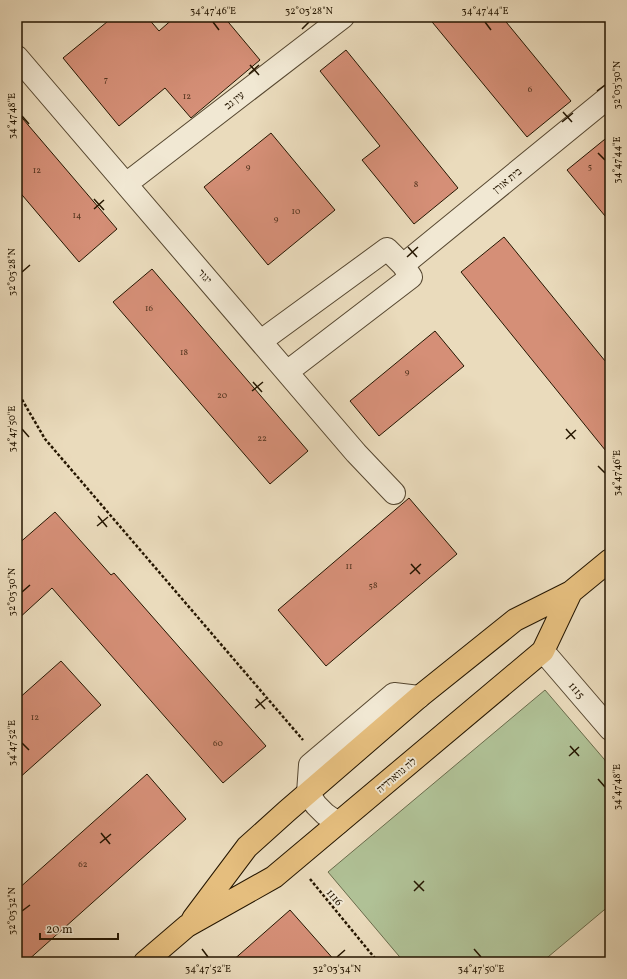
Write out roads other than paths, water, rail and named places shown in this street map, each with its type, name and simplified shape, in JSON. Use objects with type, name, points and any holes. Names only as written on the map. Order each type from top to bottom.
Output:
[{"type":"main road","name":"לה גווארדיה","points":[[187,926],[247,847],[308,793],[419,697],[514,620],[571,592],[610,560]]},
{"type":"main road","name":"לה גווארדיה","points":[[145,962],[187,926],[274,877],[543,651],[571,592]]},
{"type":"street","name":"עין גב","points":[[126,184],[343,17]]},
{"type":"street","name":"יגור","points":[[17,57],[356,453],[394,493]]},
{"type":"street","name":"בית אורן","points":[[403,265],[610,96]]},
{"type":"street","points":[[261,341],[387,249],[403,265],[411,277],[287,372]]},
{"type":"street","name":"1115","points":[[543,651],[610,729]]},
{"type":"street","points":[[338,823],[325,814],[316,805],[308,793],[310,765],[394,694],[419,697]]}]
